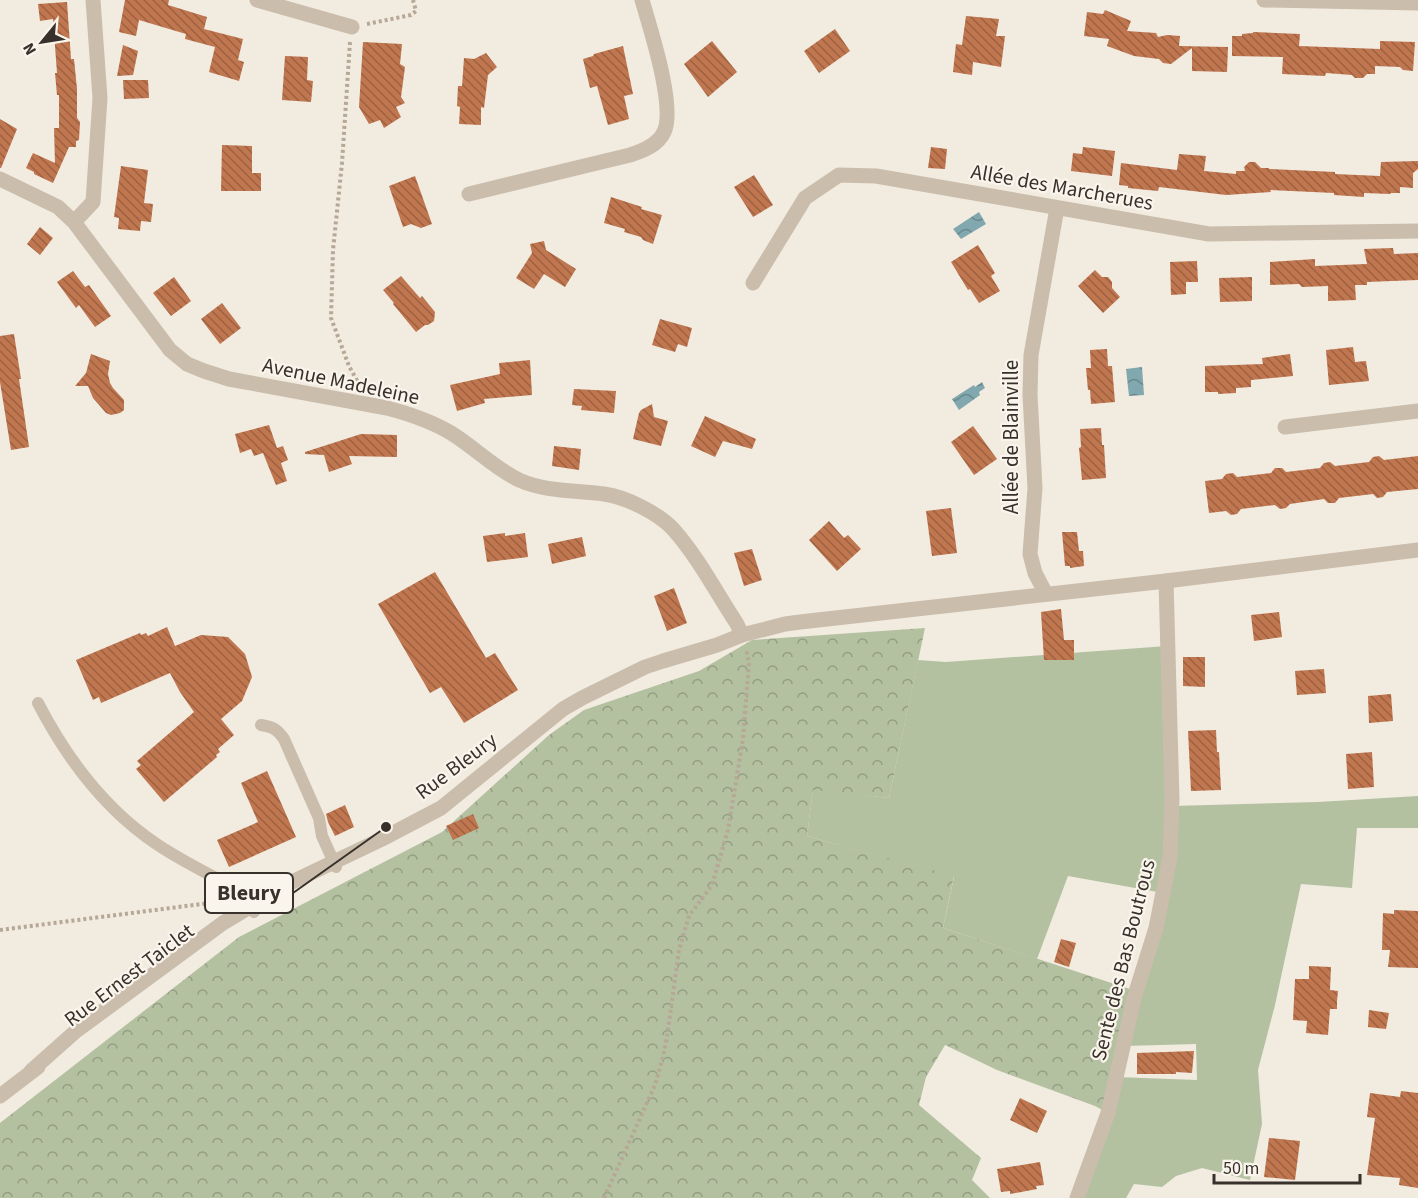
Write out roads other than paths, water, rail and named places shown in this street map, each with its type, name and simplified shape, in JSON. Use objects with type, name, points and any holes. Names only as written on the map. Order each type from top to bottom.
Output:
[{"type":"street","points":[[74,222],[93,202],[100,98],[93,0]]},
{"type":"street","points":[[257,0],[352,27]]},
{"type":"street","points":[[469,194],[630,155],[648,148],[663,134],[668,119],[666,98],[657,51],[642,0]]},
{"type":"street","points":[[1264,0],[1418,3]]},
{"type":"street","name":"Allée des Marcherues","points":[[753,283],[805,198],[839,175],[876,176],[1209,234],[1418,231]]},
{"type":"street","name":"Avenue Madeleine","points":[[0,179],[58,207],[74,222],[170,350],[187,364],[229,379],[412,414],[451,434],[518,479],[551,490],[606,494],[636,504],[671,527],[689,548],[742,635]]},
{"type":"street","name":"Allée de Blainville","points":[[1046,594],[1035,573],[1030,554],[1035,488],[1029,375],[1057,208]]},
{"type":"street","points":[[1285,427],[1418,411]]},
{"type":"street","points":[[1399,552],[1418,542]]},
{"type":"street","points":[[742,635],[800,622],[1418,550]]},
{"type":"street","name":"Sente des Bas Boutrous","points":[[1077,1198],[1108,1113],[1134,998],[1156,928],[1170,857],[1172,799],[1166,581]]},
{"type":"street","name":"Rue Bleury","points":[[292,882],[335,864],[441,808],[563,709],[592,693],[666,670],[742,635]]},
{"type":"street","name":"Rue Ernest Taiclet","points":[[248,910],[295,888],[335,864]]},
{"type":"street","name":"Rue Ernest Taiclet","points":[[0,1096],[76,1031],[198,941],[292,882]]},
{"type":"lane","points":[[39,703],[54,733],[78,769],[103,799],[128,823],[158,845],[241,891],[248,910]]},
{"type":"lane","points":[[261,725],[271,726],[278,730],[284,739],[319,818],[322,836],[335,864]]},
{"type":"water","points":[[979,212],[986,224],[961,239],[953,229]]},
{"type":"water","points":[[1142,367],[1144,395],[1129,396],[1126,369]]},
{"type":"water","points":[[982,382],[985,388],[979,392],[980,395],[959,410],[952,399]]},
{"type":"place","name":"Bleury","points":[[386,827]]}]
